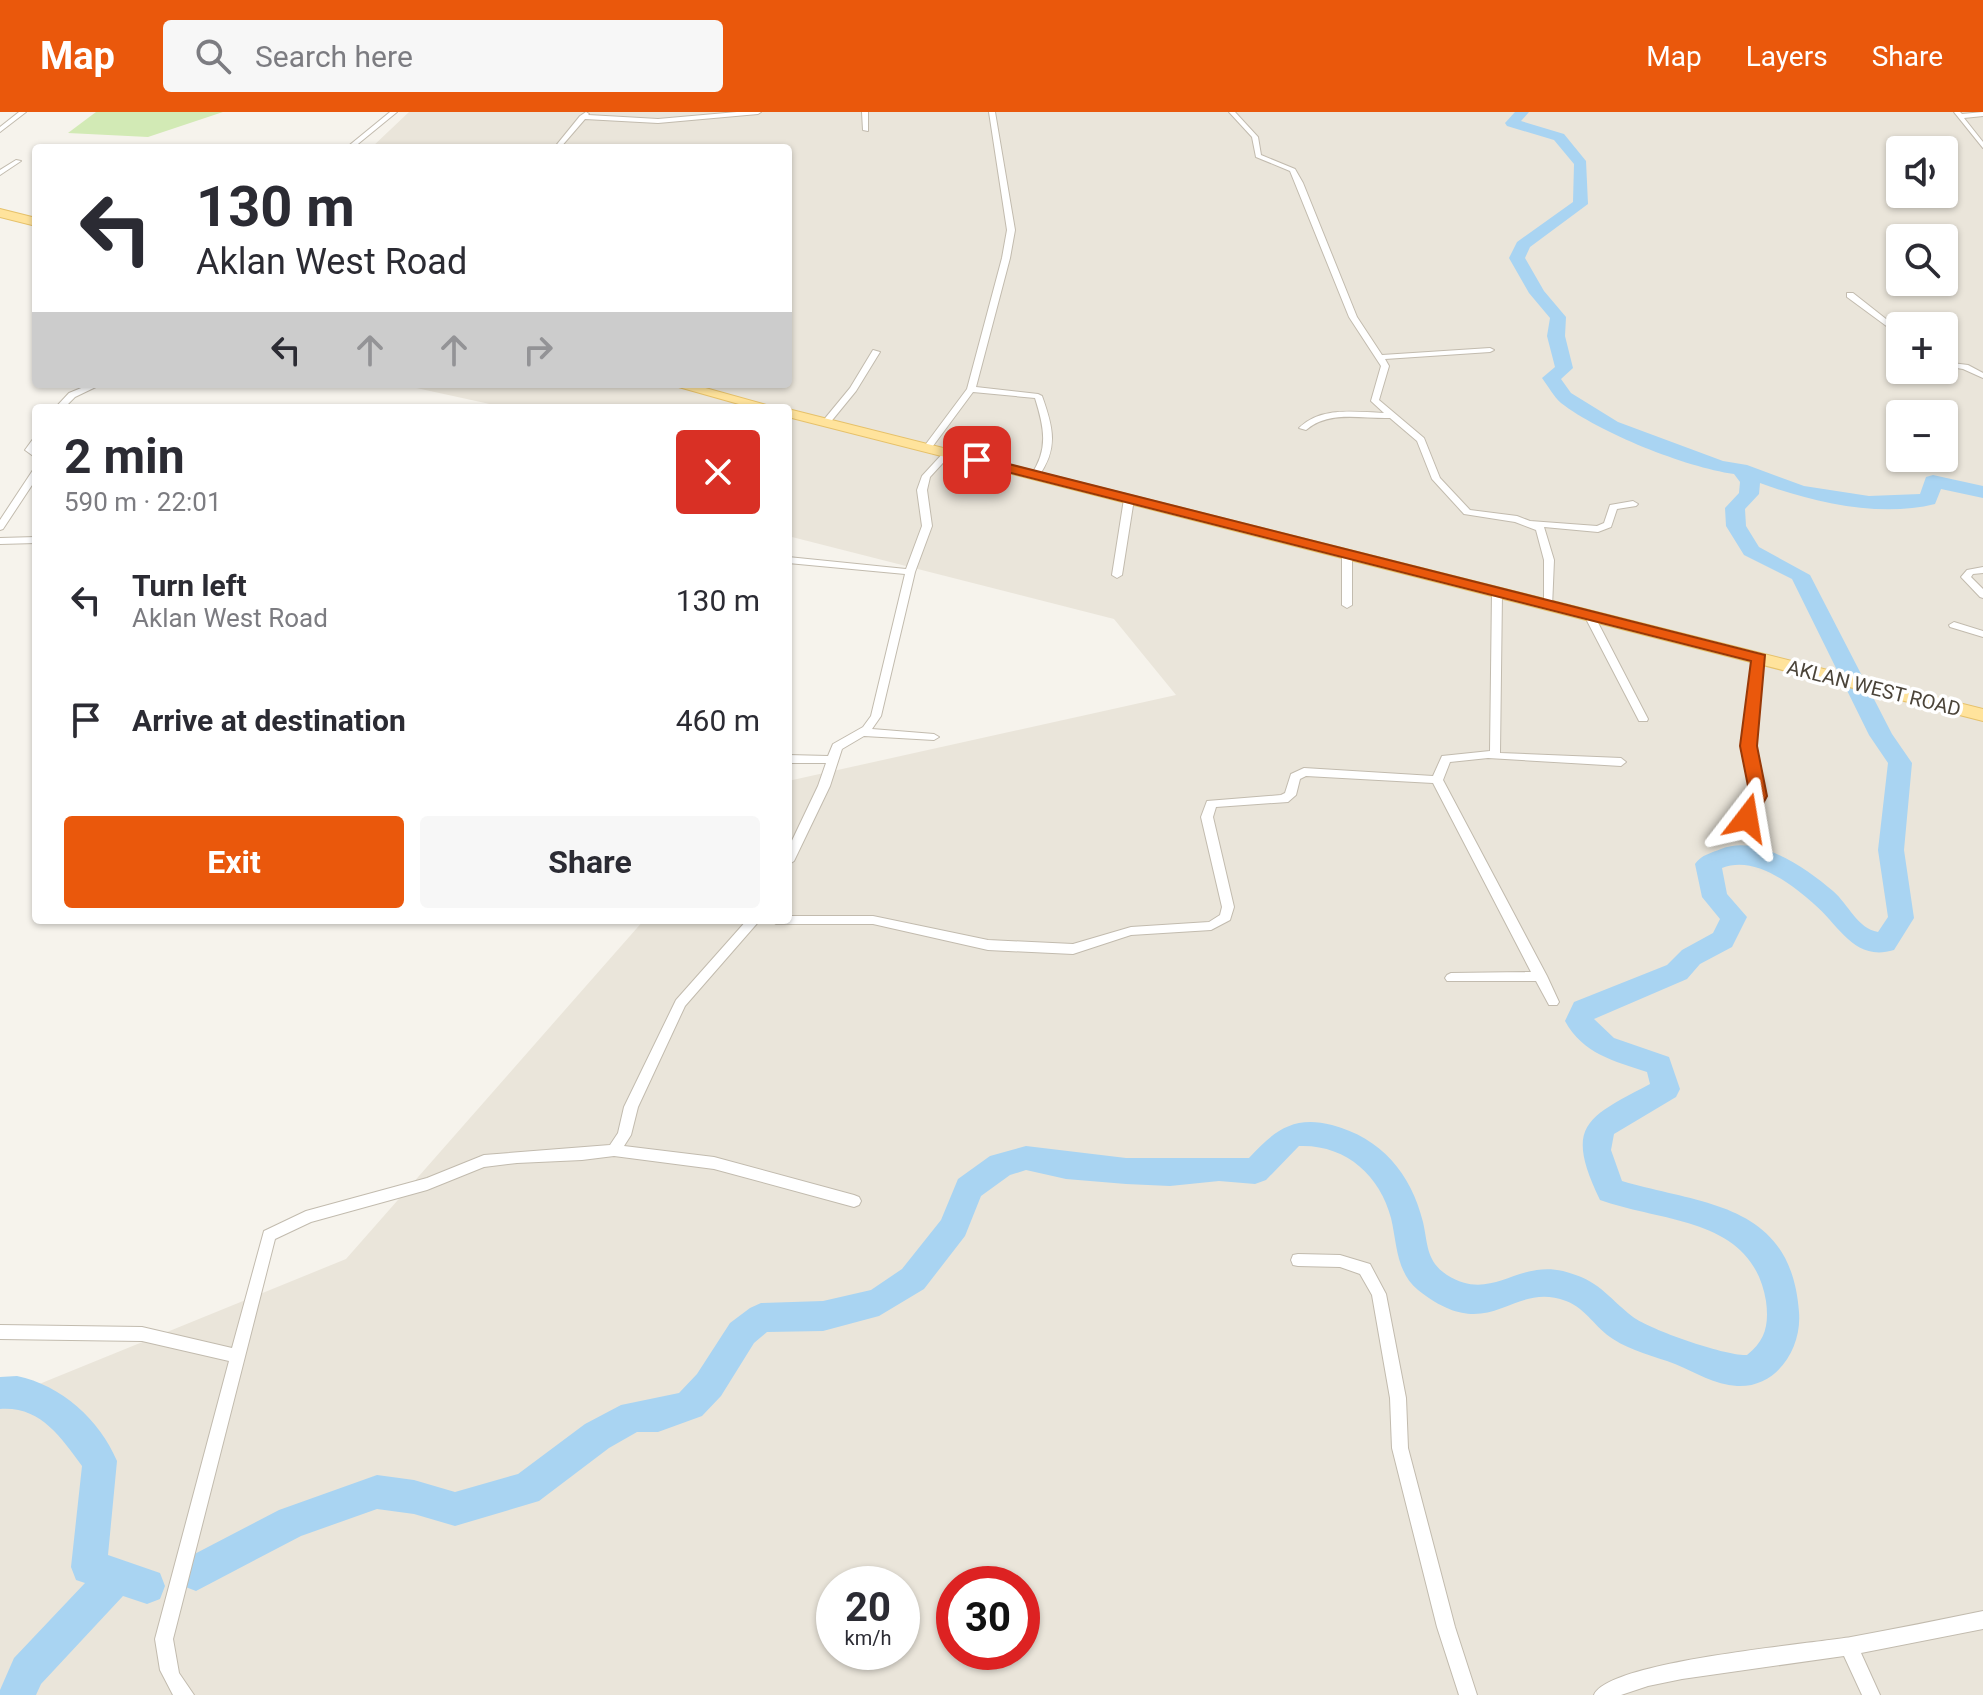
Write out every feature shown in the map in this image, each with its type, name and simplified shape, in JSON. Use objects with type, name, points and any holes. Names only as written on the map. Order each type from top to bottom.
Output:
[{"type":"main road","points":[[0,213],[32,221]]},
{"type":"main road","points":[[691,388],[754,404]]},
{"type":"main road","name":"AKLAN WEST ROAD","points":[[792,414],[1983,715]]},
{"type":"street","points":[[0,130],[23,112]]},
{"type":"street","points":[[354,144],[394,112]]},
{"type":"street","points":[[561,144],[586,115],[658,121],[758,112]]},
{"type":"street","points":[[865,112],[866,130]]},
{"type":"street","points":[[927,448],[971,389],[1001,280],[1011,230],[992,112]]},
{"type":"street","points":[[1232,112],[1255,137],[1258,156],[1293,170],[1353,317],[1385,366],[1375,401],[1421,440],[1436,479],[1467,512],[1532,523],[1598,529],[1608,525],[1613,507],[1633,504]]},
{"type":"street","points":[[1958,114],[1983,114]]},
{"type":"street","points":[[1958,114],[1983,146]]},
{"type":"street","points":[[0,173],[18,161]]},
{"type":"street","points":[[1850,295],[1886,323]]},
{"type":"street","points":[[1381,357],[1490,350]]},
{"type":"street","points":[[826,422],[853,389],[876,352]]},
{"type":"street","points":[[1958,366],[1983,376]]},
{"type":"street","points":[[63,404],[72,395],[89,388]]},
{"type":"street","points":[[971,389],[1038,396],[1049,449],[1048,459],[1035,475]]},
{"type":"street","points":[[1303,428],[1308,422],[1329,416],[1389,416]]},
{"type":"street","points":[[792,853],[824,786],[837,747],[861,732],[876,716],[910,572],[927,526],[922,490],[926,476],[948,453]]},
{"type":"street","points":[[0,527],[32,478]]},
{"type":"street","points":[[1117,575],[1129,499]]},
{"type":"street","points":[[1532,523],[1545,537],[1549,560],[1549,605]]},
{"type":"street","points":[[0,541],[32,540]]},
{"type":"street","points":[[1347,554],[1347,605]]},
{"type":"street","points":[[792,560],[910,572]]},
{"type":"street","points":[[1983,570],[1970,572],[1966,577],[1983,595]]},
{"type":"street","points":[[1492,756],[1498,734],[1497,593]]},
{"type":"street","points":[[1589,615],[1643,719]]},
{"type":"street","points":[[1954,625],[1983,634]]},
{"type":"street","points":[[1756,832],[1748,826],[1747,818],[1759,796],[1749,746],[1759,659]]},
{"type":"street","points":[[861,732],[934,737]]},
{"type":"street","points":[[1437,780],[1446,759],[1492,756],[1621,762]]},
{"type":"street","points":[[792,759],[831,760]]},
{"type":"street","points":[[792,920],[873,920],[988,945],[1073,949],[1131,931],[1211,926],[1226,917],[1228,907],[1207,817],[1211,804],[1284,799],[1290,795],[1295,777],[1304,772],[1437,780]]},
{"type":"street","points":[[1437,780],[1553,1002]]},
{"type":"street","points":[[614,1150],[624,1135],[631,1107],[680,1003],[750,924]]},
{"type":"street","points":[[1451,978],[1541,976]]},
{"type":"street","points":[[185,1695],[176,1687],[167,1666],[164,1639],[182,1559],[269,1235],[296,1219],[430,1183],[481,1162],[527,1155],[591,1155],[614,1150],[714,1163],[854,1201]]},
{"type":"street","points":[[1298,1260],[1340,1261],[1365,1269],[1379,1294],[1398,1398],[1400,1448],[1446,1627],[1468,1695]]},
{"type":"street","points":[[0,1332],[142,1334],[237,1356]]},
{"type":"street","points":[[1603,1695],[1612,1687],[1678,1672],[1849,1646],[1983,1620]]},
{"type":"street","points":[[1849,1646],[1871,1695]]},
{"type":"shaded area","points":[[409,112],[1983,112],[1983,1695],[0,1695],[0,1400],[346,1259],[640,924],[792,924],[792,780],[1176,695],[1114,619],[792,537],[792,404],[490,404],[416,388],[792,388],[792,144],[375,144]]},
{"type":"green space","points":[[96,112],[223,112],[148,137],[68,133]]},
{"type":"waterway","points":[[1522,112],[1512,123],[1559,137],[1581,164],[1580,204],[1523,245],[1517,258],[1537,293],[1558,317],[1556,336],[1564,368],[1551,378],[1565,397],[1611,426],[1719,466],[1740,469]]},
{"type":"waterway","points":[[196,1573],[292,1522],[377,1492],[414,1497],[455,1509],[527,1489],[597,1436],[633,1416],[658,1416],[690,1405],[709,1385],[742,1333],[761,1318],[823,1316],[879,1302],[913,1279],[954,1227],[969,1188],[1001,1165],[1026,1158],[1066,1166],[1126,1171],[1170,1173],[1219,1168],[1255,1171],[1289,1137],[1299,1134],[1331,1137],[1359,1148],[1381,1168],[1398,1193],[1418,1267],[1428,1279],[1452,1294],[1484,1301],[1531,1284],[1561,1285],[1589,1296],[1619,1325],[1638,1336],[1724,1369],[1748,1370],[1759,1366],[1775,1351],[1783,1328],[1781,1296],[1771,1265],[1757,1242],[1738,1227],[1717,1217],[1611,1191],[1600,1168],[1597,1136],[1614,1117],[1666,1089],[1659,1065],[1604,1045],[1579,1021],[1584,1009],[1677,972],[1691,957],[1723,940],[1734,917],[1715,897],[1708,864],[1735,853],[1766,859],[1824,898],[1859,938],[1885,943],[1901,918],[1891,850],[1900,763],[1881,735],[1800,575],[1751,551],[1736,526],[1735,508],[1749,494],[1750,481],[1740,469]]},
{"type":"waterway","points":[[1740,469],[1800,491],[1869,502],[1928,500],[1933,481],[1983,492]]},
{"type":"waterway","points":[[0,1393],[17,1392],[46,1402],[70,1423],[100,1461],[89,1567],[117,1576]]},
{"type":"waterway","points":[[17,1695],[27,1671],[117,1576]]},
{"type":"waterway","points":[[117,1576],[147,1586]]},
{"type":"route","points":[[977,460],[1759,659],[1749,721],[1749,746],[1759,796],[1747,818]]}]
